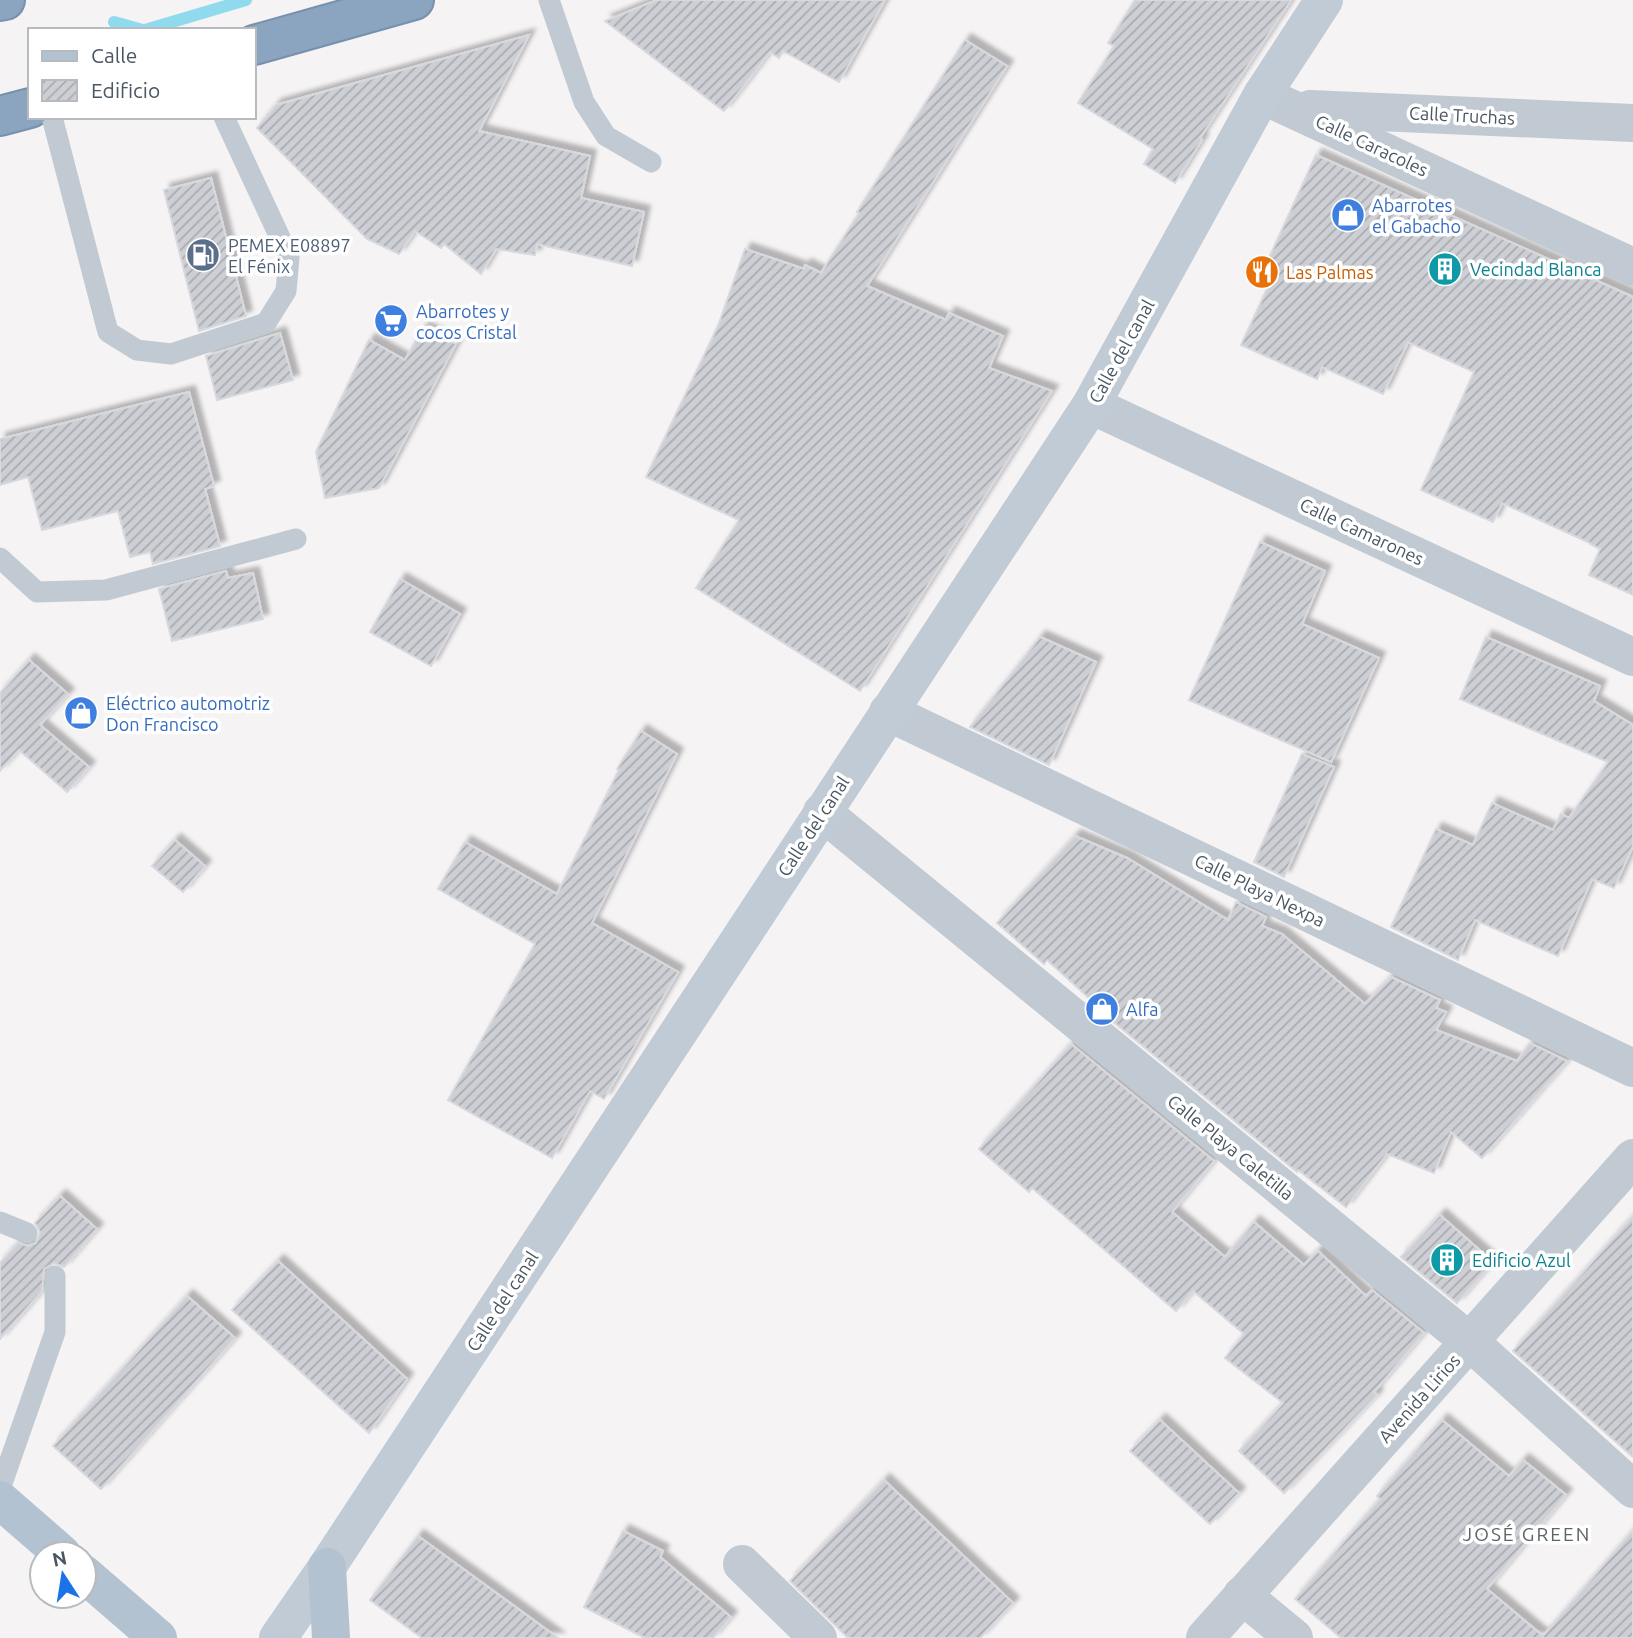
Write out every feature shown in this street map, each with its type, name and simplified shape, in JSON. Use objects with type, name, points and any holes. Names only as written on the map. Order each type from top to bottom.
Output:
[{"type":"highway","points":[[256,44],[414,0]]},
{"type":"highway","points":[[0,116],[28,109]]},
{"type":"main road","points":[[0,1500],[46,1540]]},
{"type":"main road","points":[[327,1567],[331,1638]]},
{"type":"main road","points":[[98,1585],[158,1638]]},
{"type":"street","name":"Calle del canal","points":[[278,1638],[1091,405],[1277,101],[1324,0]]},
{"type":"street","name":"Calle Truchas","points":[[1277,101],[1633,123]]},
{"type":"street","name":"Calle Caracoles","points":[[1277,101],[1633,267]]},
{"type":"street","name":"Calle Camarones","points":[[1091,405],[1633,657]]},
{"type":"street","name":"Calle Playa Nexpa","points":[[888,712],[1633,1068]]},
{"type":"street","name":"Calle Playa Caletilla","points":[[822,812],[1470,1342],[1633,1489]]},
{"type":"street","name":"Avenida Lirios","points":[[1205,1638],[1633,1158]]},
{"type":"street","points":[[742,1564],[818,1638]]},
{"type":"street","points":[[1242,1595],[1294,1638]]},
{"type":"lane","points":[[549,0],[583,102],[606,135],[651,162]]},
{"type":"lane","points":[[53,119],[108,332],[137,350],[171,355],[266,323],[286,291],[289,257],[225,119]]},
{"type":"lane","points":[[0,558],[37,592],[106,590],[296,539]]},
{"type":"lane","points":[[0,1222],[27,1233]]},
{"type":"lane","points":[[0,1489],[54,1332],[55,1276]]},
{"type":"building","points":[[657,0],[885,0],[839,82],[783,51],[779,58],[770,52],[724,111],[605,21]]},
{"type":"building","points":[[1135,0],[1291,0],[1200,138],[1202,140],[1175,183],[1144,164],[1153,149],[1078,103],[1114,46],[1108,43]]},
{"type":"building","points":[[529,35],[479,131],[590,156],[581,198],[644,212],[632,266],[537,244],[535,255],[496,249],[481,274],[444,244],[441,248],[415,231],[399,254],[367,239],[257,128],[276,105]]},
{"type":"building","points":[[965,40],[1007,66],[867,286],[946,320],[949,313],[1003,336],[989,368],[1052,391],[860,691],[696,588],[739,520],[646,477],[718,326],[745,249],[804,269],[805,265],[821,273]]},
{"type":"building","points":[[1316,155],[1633,297],[1633,595],[1589,575],[1600,549],[1590,543],[1502,503],[1493,522],[1421,490],[1474,372],[1408,342],[1383,394],[1322,367],[1317,379],[1241,345],[1273,276],[1263,271]]},
{"type":"building","points":[[211,178],[246,316],[199,331],[164,190]]},
{"type":"building","points":[[423,328],[456,344],[379,488],[325,498],[316,452],[369,340],[405,360]]},
{"type":"building","points":[[280,333],[293,380],[217,400],[206,356]]},
{"type":"building","points":[[189,392],[214,486],[205,489],[220,546],[153,564],[150,552],[130,557],[118,511],[42,530],[28,477],[0,485],[0,439]]},
{"type":"building","points":[[1260,542],[1325,571],[1302,624],[1379,658],[1331,762],[1189,700]]},
{"type":"building","points":[[226,571],[228,578],[253,573],[263,619],[172,641],[159,589]]},
{"type":"building","points":[[400,579],[460,614],[431,666],[370,632]]},
{"type":"building","points":[[1040,637],[1096,662],[1049,765],[970,727]]},
{"type":"building","points":[[1486,637],[1600,686],[1594,701],[1633,725],[1633,846],[1614,888],[1592,879],[1558,956],[1475,920],[1458,960],[1391,927],[1436,829],[1473,845],[1492,803],[1553,830],[1561,814],[1569,818],[1608,762],[1460,699]]},
{"type":"building","points":[[29,660],[68,694],[40,725],[89,767],[67,792],[19,750],[0,771],[0,693]]},
{"type":"building","points":[[641,731],[677,754],[592,923],[678,972],[604,1099],[590,1091],[552,1158],[448,1100],[535,944],[438,889],[465,842],[557,894],[619,770],[617,769]]},
{"type":"building","points":[[1302,754],[1334,767],[1284,877],[1254,862]]},
{"type":"building","points":[[1075,836],[1127,858],[1228,920],[1236,902],[1266,917],[1262,926],[1282,934],[1365,1004],[1391,977],[1440,1000],[1436,1008],[1446,1012],[1436,1030],[1517,1061],[1530,1043],[1567,1061],[1482,1158],[1451,1132],[1434,1173],[1387,1154],[1346,1207],[1298,1170],[1297,1172],[1100,1011],[1101,1009],[1047,960],[1044,964],[997,923]]},
{"type":"building","points":[[175,840],[205,866],[183,892],[152,866]]},
{"type":"building","points":[[1071,1044],[1214,1161],[1172,1212],[1225,1257],[1254,1222],[1304,1265],[1318,1251],[1366,1296],[1372,1290],[1424,1333],[1374,1392],[1377,1395],[1284,1493],[1239,1451],[1283,1403],[1225,1358],[1244,1334],[1193,1291],[1176,1311],[1032,1188],[1029,1192],[979,1149]]},
{"type":"building","points":[[60,1196],[97,1229],[64,1267],[54,1263],[44,1269],[42,1291],[0,1339],[0,1263],[18,1243],[28,1246],[36,1243],[40,1232],[35,1223]]},
{"type":"building","name":"Edificio Azul","points":[[1440,1215],[1493,1262],[1457,1303],[1401,1257]]},
{"type":"building","points":[[1633,1216],[1633,1457],[1513,1351]]},
{"type":"building","points":[[278,1261],[407,1379],[369,1433],[232,1310]]},
{"type":"building","points":[[187,1296],[235,1338],[101,1489],[53,1446]]},
{"type":"building","points":[[1160,1420],[1239,1493],[1210,1524],[1130,1451]]},
{"type":"building","points":[[1442,1420],[1509,1476],[1523,1460],[1566,1495],[1487,1589],[1543,1636],[1633,1530],[1633,1638],[1341,1638],[1295,1599],[1380,1499],[1377,1496]]},
{"type":"building","points":[[884,1480],[1013,1603],[980,1638],[848,1638],[790,1581]]},
{"type":"building","points":[[623,1531],[663,1551],[660,1557],[731,1617],[713,1638],[645,1638],[584,1607]]},
{"type":"building","points":[[418,1536],[558,1638],[422,1638],[370,1600]]},
{"type":"waterway","points":[[152,28],[246,0]]},
{"type":"waterway","points":[[114,22],[136,28]]},
{"type":"place","name":"Abarrotes el Gabacho","points":[[1348,215]]},
{"type":"place","name":"PEMEX E08897 El Fénix","points":[[203,255]]},
{"type":"place","name":"Vecindad Blanca","points":[[1445,269]]},
{"type":"place","name":"Las Palmas","points":[[1262,272]]},
{"type":"place","name":"Abarrotes y cocos Cristal","points":[[391,321]]},
{"type":"place","name":"Eléctrico automotriz Don Francisco","points":[[81,713]]},
{"type":"place","name":"Alfa","points":[[1102,1009]]},
{"type":"place","name":"Edificio Azul","points":[[1447,1260]]},
{"type":"district","name":"JOSÉ GREEN","points":[[1527,1534]]}]
